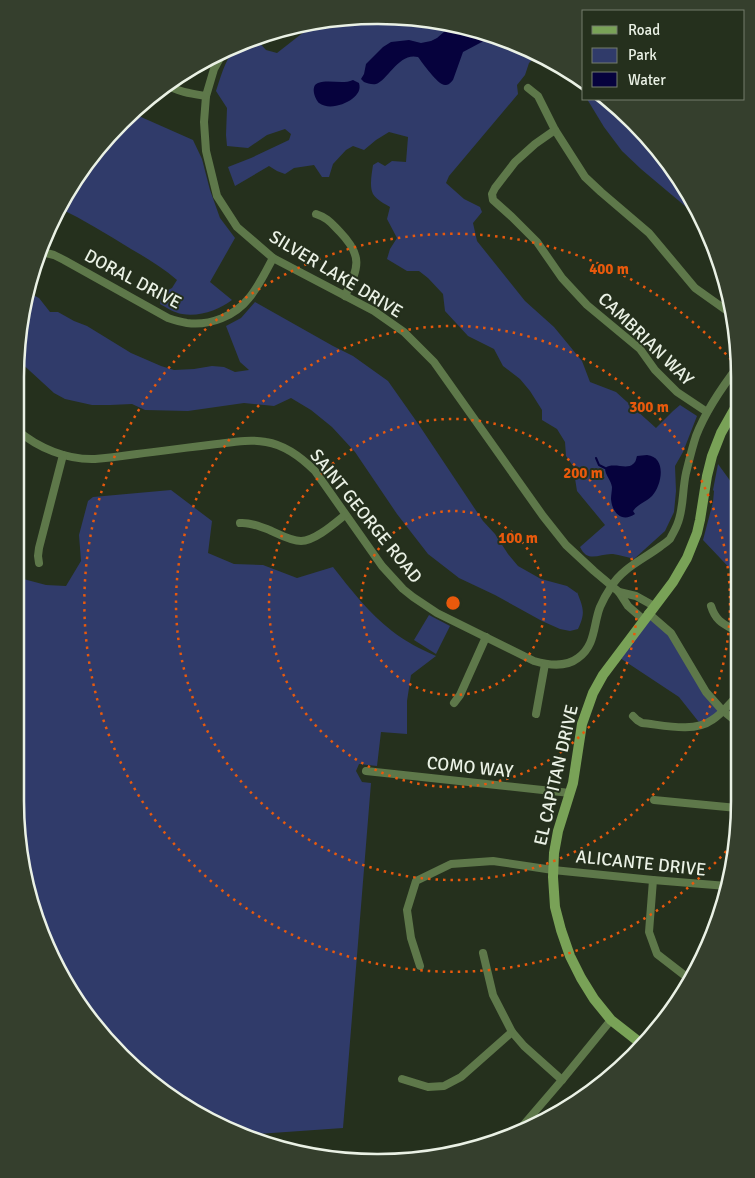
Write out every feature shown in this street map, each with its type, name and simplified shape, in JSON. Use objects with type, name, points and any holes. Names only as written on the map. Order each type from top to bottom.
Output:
[{"type":"street","name":"SILVER LAKE DRIVE","points":[[218,62],[206,96],[204,122],[206,151],[217,196],[237,227],[273,258],[374,312],[404,332],[434,362],[566,546],[619,592]]},
{"type":"street","points":[[174,88],[206,96]]},
{"type":"street","points":[[528,88],[538,96],[555,130],[585,177],[649,233],[695,288],[724,309]]},
{"type":"street","name":"CAMBRIAN WAY","points":[[555,130],[535,144],[516,162],[495,188],[492,194],[493,200],[537,242],[562,278],[588,304],[640,349],[655,370],[677,392],[707,412]]},
{"type":"street","points":[[316,214],[326,218],[348,240],[354,252],[355,273],[345,296]]},
{"type":"street","name":"DORAL DRIVE","points":[[47,253],[64,260],[168,318],[187,323],[215,321],[228,316],[249,298],[273,258]]},
{"type":"street","name":"SAINT GEORGE ROAD","points":[[24,434],[39,445],[64,455],[93,459],[238,441],[267,442],[286,449],[310,466],[382,566],[413,597],[437,613],[534,661],[560,665],[571,662],[585,651],[593,638],[600,606],[612,586],[631,566],[669,539],[677,525],[681,512],[685,480],[696,436],[707,412],[731,376]]},
{"type":"street","name":"EL CAPITAN DRIVE","points":[[637,1041],[611,1020],[594,999],[570,956],[555,907],[553,887],[554,853],[558,832],[570,793],[582,724],[593,693],[603,674],[680,570],[692,546],[700,520],[712,456],[721,433],[731,415]]},
{"type":"street","points":[[39,563],[39,548],[64,455]]},
{"type":"street","points":[[240,523],[253,524],[288,538],[301,541],[316,536],[345,515]]},
{"type":"street","points":[[619,592],[628,606],[649,613]]},
{"type":"street","points":[[619,592],[636,596],[649,613],[671,633],[706,692],[731,717]]},
{"type":"street","points":[[711,606],[714,615],[719,621],[731,628]]},
{"type":"street","points":[[454,703],[460,695],[486,637]]},
{"type":"street","points":[[536,714],[545,664]]},
{"type":"street","points":[[633,716],[642,723],[689,728],[702,726],[713,720],[731,702]]},
{"type":"street","name":"COMO WAY","points":[[366,771],[570,793]]},
{"type":"street","points":[[654,800],[731,807]]},
{"type":"street","name":"ALICANTE DRIVE","points":[[420,966],[411,938],[407,910],[416,881],[451,864],[492,861],[553,870],[720,886]]},
{"type":"street","points":[[653,880],[649,932],[657,954],[685,976]]},
{"type":"street","points":[[483,953],[493,995],[512,1032],[524,1046],[562,1080]]},
{"type":"street","points":[[527,1121],[611,1020]]},
{"type":"street","points":[[402,1079],[428,1087],[444,1086],[461,1077],[512,1032]]},
{"type":"green space","points":[[378,24],[424,27],[469,36],[533,59],[529,63],[525,75],[517,85],[518,94],[449,176],[446,183],[464,199],[480,207],[482,212],[473,223],[477,241],[525,301],[554,327],[582,361],[590,382],[616,392],[656,428],[680,405],[697,416],[683,452],[675,466],[676,491],[674,512],[665,531],[634,559],[613,554],[591,556],[583,552],[580,547],[605,525],[577,491],[573,466],[566,456],[565,442],[557,429],[542,420],[542,410],[530,391],[520,379],[503,366],[494,349],[468,336],[445,311],[443,294],[428,278],[419,271],[407,271],[387,259],[390,249],[397,238],[387,219],[390,207],[381,202],[372,191],[373,165],[378,162],[385,166],[392,161],[406,162],[408,137],[389,132],[364,150],[353,146],[346,150],[333,164],[329,177],[322,177],[314,165],[294,168],[285,174],[269,166],[235,186],[228,167],[289,140],[291,134],[285,129],[267,135],[248,148],[227,146],[227,108],[216,91],[223,70],[230,56],[261,44],[266,50],[277,53],[308,31],[354,25]]},
{"type":"green space","points":[[588,100],[597,100],[628,127],[658,162],[688,209],[622,151],[604,127]]},
{"type":"green space","points":[[139,116],[193,140],[202,159],[220,218],[235,238],[210,282],[232,300],[215,310],[189,315],[174,311],[160,304],[162,293],[172,288],[177,280],[161,267],[65,211],[83,181],[112,144]]},
{"type":"green space","points":[[34,295],[39,298],[50,312],[58,312],[87,326],[131,353],[161,366],[174,370],[212,366],[224,367],[235,372],[249,370],[240,362],[226,326],[241,318],[255,302],[353,356],[388,381],[483,521],[518,566],[541,579],[567,586],[577,592],[583,610],[578,629],[570,631],[560,629],[542,621],[459,578],[428,554],[397,514],[355,452],[332,427],[311,410],[291,398],[274,406],[244,403],[188,411],[145,410],[132,404],[92,405],[65,399],[54,393],[25,366],[27,331]]},
{"type":"green space","points":[[718,464],[731,482],[731,570],[703,540],[713,502],[713,490]]},
{"type":"green space","points":[[171,490],[212,521],[208,553],[234,564],[263,565],[297,578],[333,567],[361,601],[384,624],[418,648],[436,656],[411,675],[407,701],[407,734],[381,732],[377,766],[359,764],[356,771],[362,782],[371,783],[343,1128],[261,1134],[221,1118],[181,1095],[127,1051],[97,1016],[71,977],[51,936],[36,892],[27,847],[25,824],[24,579],[46,585],[66,586],[81,561],[79,535],[88,501],[93,497]]},
{"type":"green space","points":[[648,613],[671,633],[722,710],[702,726],[679,697],[617,656]]},
{"type":"green space","points":[[429,615],[450,626],[436,654],[414,640]]},
{"type":"water","points":[[445,31],[484,41],[463,52],[453,80],[446,85],[443,85],[431,74],[418,57],[411,57],[400,62],[376,84],[364,82],[361,79],[366,64],[383,47],[391,42],[409,40],[421,43],[437,38]]},
{"type":"water","points":[[353,80],[360,85],[356,95],[349,101],[336,106],[327,106],[319,103],[316,99],[314,87],[318,83]]},
{"type":"water","points":[[647,455],[658,461],[660,466],[661,472],[658,485],[652,496],[633,511],[635,514],[630,517],[622,517],[613,509],[611,499],[612,487],[605,468],[608,466],[630,466],[635,462],[637,456]]},
{"type":"waterway","points":[[596,458],[599,465],[605,468]]}]
